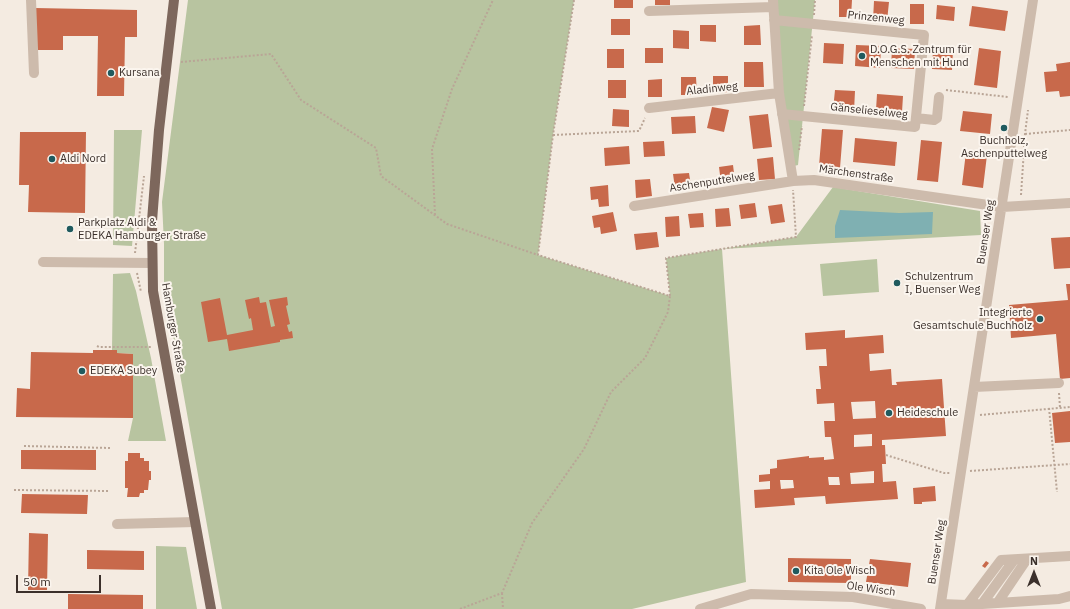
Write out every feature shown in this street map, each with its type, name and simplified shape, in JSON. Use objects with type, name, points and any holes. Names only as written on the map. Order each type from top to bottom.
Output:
[{"type":"main road","name":"Hamburger Straße","points":[[174,0],[159,130],[152,221],[153,291],[211,609]]},
{"type":"street","points":[[31,0],[34,73]]},
{"type":"street","name":"Buenser Weg","points":[[941,606],[1033,0]]},
{"type":"street","points":[[649,11],[773,3],[779,93],[793,181]]},
{"type":"street","name":"Prinzenweg","points":[[774,20],[924,35],[919,87]]},
{"type":"street","name":"Gänselieselweg","points":[[782,114],[915,127],[919,87]]},
{"type":"street","name":"Aladinweg","points":[[649,108],[779,93]]},
{"type":"street","points":[[916,118],[934,120],[936,118],[941,93]]},
{"type":"street","name":"Märchenstraße","points":[[793,181],[814,180],[1002,207],[1070,202]]},
{"type":"street","name":"Aschenputtelweg","points":[[634,206],[793,181]]},
{"type":"street","points":[[42,262],[152,263]]},
{"type":"street","points":[[974,387],[1059,383]]},
{"type":"street","points":[[117,524],[195,522]]},
{"type":"street","points":[[967,605],[1001,560],[1070,556]]},
{"type":"street","points":[[998,602],[1027,559]]},
{"type":"street","points":[[982,604],[1014,560]]},
{"type":"street","name":"Ole Wisch","points":[[700,609],[751,594],[853,597],[921,609]]},
{"type":"street","points":[[941,606],[1059,599],[1070,596]]},
{"type":"path","points":[[435,216],[432,148],[452,89],[493,0]]},
{"type":"path","points":[[799,151],[814,24],[815,0]]},
{"type":"path","points":[[181,62],[271,54],[301,100],[376,148],[381,176],[447,224],[538,255]]},
{"type":"path","points":[[941,93],[1018,98]]},
{"type":"path","points":[[553,135],[640,131],[649,108]]},
{"type":"path","points":[[1020,206],[1028,110]]},
{"type":"path","points":[[1025,134],[1070,130]]},
{"type":"path","points":[[503,609],[502,592],[532,523],[584,449],[611,392],[646,358],[668,312],[670,296]]},
{"type":"path","points":[[97,346],[154,347],[163,345]]},
{"type":"path","points":[[1059,383],[1060,408]]},
{"type":"path","points":[[970,416],[1070,407]]},
{"type":"path","points":[[1049,408],[1057,492]]},
{"type":"path","points":[[24,446],[110,448]]},
{"type":"path","points":[[886,455],[944,473],[1070,464]]},
{"type":"path","points":[[14,490],[110,491]]},
{"type":"path","points":[[460,609],[502,592]]},
{"type":"green space","points":[[188,0],[574,0],[553,135],[538,255],[670,296],[666,258],[796,237],[833,187],[980,211],[981,235],[722,249],[746,582],[632,609],[222,609],[164,285],[162,202]]},
{"type":"green space","points":[[773,0],[815,0],[798,165],[790,167]]},
{"type":"green space","points":[[114,130],[142,130],[132,246],[113,245]]},
{"type":"green space","points":[[877,259],[879,292],[823,296],[820,264]]},
{"type":"green space","points":[[130,273],[136,291],[151,358],[166,441],[128,441],[133,418],[133,354],[117,353],[117,350],[112,350],[113,274]]},
{"type":"green space","points":[[156,546],[186,547],[197,609],[156,609]]},
{"type":"water","points":[[840,210],[899,213],[933,212],[932,234],[835,238],[835,226]]},
{"type":"building","points":[[614,0],[633,0],[633,8],[614,8]]},
{"type":"building","points":[[655,0],[670,0],[670,5],[655,5]]},
{"type":"building","points":[[839,0],[852,0],[851,17],[839,17]]},
{"type":"building","points":[[874,1],[889,2],[887,21],[873,20]]},
{"type":"building","points":[[910,4],[924,4],[924,24],[910,24]]},
{"type":"building","points":[[937,5],[955,7],[954,21],[936,19]]},
{"type":"building","points":[[972,6],[1008,11],[1005,31],[969,26]]},
{"type":"building","name":"Kursana","points":[[35,8],[137,10],[137,37],[125,37],[124,96],[97,96],[98,36],[63,36],[63,50],[35,50]]},
{"type":"building","points":[[611,19],[630,19],[630,35],[611,35]]},
{"type":"building","points":[[700,25],[716,25],[716,42],[700,41]]},
{"type":"building","points":[[760,25],[761,45],[744,45],[744,26]]},
{"type":"building","points":[[673,30],[689,31],[689,49],[673,48]]},
{"type":"building","points":[[824,43],[844,44],[843,64],[823,63]]},
{"type":"building","points":[[856,45],[881,46],[880,68],[855,66]]},
{"type":"building","points":[[645,48],[663,48],[663,63],[645,63]]},
{"type":"building","points":[[892,48],[915,49],[914,69],[891,68]]},
{"type":"building","points":[[979,48],[1001,51],[997,88],[974,85]]},
{"type":"building","points":[[607,49],[624,49],[624,68],[607,68]]},
{"type":"building","points":[[933,49],[953,50],[952,70],[932,69]]},
{"type":"building","points":[[744,62],[763,62],[764,87],[744,87]]},
{"type":"building","points":[[1070,62],[1070,96],[1060,97],[1059,91],[1046,92],[1044,72],[1057,71],[1056,64]]},
{"type":"building","points":[[713,76],[728,76],[728,92],[713,93]]},
{"type":"building","points":[[681,77],[696,77],[697,95],[681,95]]},
{"type":"building","points":[[662,79],[662,97],[648,97],[648,80]]},
{"type":"building","points":[[608,80],[626,80],[626,98],[608,98]]},
{"type":"building","points":[[835,90],[855,91],[854,111],[833,110]]},
{"type":"building","points":[[877,94],[903,96],[902,112],[876,110]]},
{"type":"building","points":[[712,107],[729,110],[724,132],[707,128]]},
{"type":"building","points":[[613,109],[629,110],[629,127],[612,126]]},
{"type":"building","points":[[963,111],[992,114],[990,134],[960,131]]},
{"type":"building","points":[[768,114],[772,147],[753,149],[749,116]]},
{"type":"building","points":[[695,116],[696,133],[672,134],[671,117]]},
{"type":"building","points":[[822,129],[843,130],[840,168],[819,166]]},
{"type":"building","name":"Aldi Nord","points":[[20,132],[86,132],[85,213],[28,212],[29,185],[19,185]]},
{"type":"building","points":[[855,138],[897,142],[895,166],[853,162]]},
{"type":"building","points":[[921,140],[942,142],[938,182],[917,180]]},
{"type":"building","points":[[664,141],[665,156],[644,157],[643,142]]},
{"type":"building","points":[[629,146],[630,164],[605,166],[604,148]]},
{"type":"building","points":[[966,152],[987,155],[983,188],[962,185]]},
{"type":"building","points":[[773,157],[775,179],[759,180],[757,159]]},
{"type":"building","points":[[733,165],[735,181],[721,183],[719,167]]},
{"type":"building","points":[[689,173],[691,186],[675,188],[673,174]]},
{"type":"building","points":[[650,179],[652,196],[636,198],[635,180]]},
{"type":"building","points":[[608,185],[609,206],[599,207],[598,199],[591,200],[590,187]]},
{"type":"building","points":[[755,203],[757,217],[741,219],[739,205]]},
{"type":"building","points":[[782,204],[785,222],[771,224],[768,206]]},
{"type":"building","points":[[729,208],[731,226],[716,227],[715,209]]},
{"type":"building","points":[[613,212],[617,231],[601,234],[600,227],[594,228],[592,216]]},
{"type":"building","points":[[703,213],[704,227],[690,228],[688,214]]},
{"type":"building","points":[[679,216],[680,236],[666,237],[665,217]]},
{"type":"building","points":[[657,232],[659,247],[636,250],[634,234]]},
{"type":"building","points":[[1070,237],[1070,268],[1054,269],[1051,238]]},
{"type":"building","name":"Integrierte Gesamtschule Buchholz","points":[[1066,284],[1070,284],[1070,378],[1060,379],[1056,334],[1011,338],[1009,305],[1068,300]]},
{"type":"building","points":[[259,297],[260,303],[266,302],[271,327],[275,326],[269,300],[287,297],[288,305],[286,306],[290,324],[287,325],[289,332],[292,331],[293,338],[280,340],[280,342],[229,351],[227,339],[208,342],[201,302],[220,298],[227,335],[253,330],[245,300]]},
{"type":"building","name":"Heideschule","points":[[845,330],[845,338],[883,335],[884,353],[869,354],[870,371],[891,369],[892,385],[897,385],[896,382],[942,379],[946,436],[882,440],[882,445],[885,445],[886,464],[882,464],[883,482],[896,481],[898,499],[826,504],[825,496],[794,498],[795,505],[755,508],[754,490],[770,489],[770,481],[759,482],[759,475],[770,474],[770,469],[777,468],[777,460],[809,456],[809,458],[824,457],[824,460],[834,459],[831,437],[825,437],[824,421],[835,421],[834,403],[817,404],[816,389],[821,389],[819,366],[827,366],[826,349],[806,350],[805,333]],"holes":[[[875,401],[876,418],[853,419],[851,402]],[[872,434],[872,446],[854,447],[854,435]],[[874,471],[874,483],[851,484],[850,473]],[[828,477],[839,477],[840,485],[829,485]],[[780,480],[793,480],[794,488],[781,489]]]},
{"type":"building","name":"EDEKA Subey","points":[[93,350],[117,350],[117,353],[133,354],[133,418],[16,417],[17,388],[30,389],[31,352],[93,353]]},
{"type":"building","points":[[1070,411],[1070,442],[1055,443],[1052,413]]},
{"type":"building","points":[[21,450],[96,450],[96,470],[21,469]]},
{"type":"building","points":[[128,453],[140,453],[140,458],[144,458],[144,461],[149,461],[151,480],[149,480],[148,490],[144,490],[144,493],[140,493],[139,497],[127,497],[128,488],[125,488],[125,461],[128,461]]},
{"type":"building","points":[[935,486],[936,501],[914,504],[913,488]]},
{"type":"building","points":[[22,494],[88,495],[87,514],[21,513]]},
{"type":"building","points":[[29,533],[48,534],[47,590],[28,590]]},
{"type":"building","points":[[87,550],[144,551],[144,570],[87,569]]},
{"type":"building","points":[[788,558],[851,559],[851,583],[788,582]]},
{"type":"building","points":[[870,559],[911,563],[908,587],[866,582]]},
{"type":"building","points":[[986,561],[989,563],[985,568],[982,566]]},
{"type":"building","points":[[68,594],[143,595],[143,609],[68,609]]},
{"type":"place","name":"D.O.G.S. Zentrum für Menschen mit Hund","points":[[862,56]]},
{"type":"place","name":"Kursana","points":[[111,73]]},
{"type":"place","name":"Buchholz, Aschenputtelweg","points":[[1004,128]]},
{"type":"place","name":"Aldi Nord","points":[[52,159]]},
{"type":"place","name":"Parkplatz Aldi & EDEKA Hamburger Straße","points":[[70,229]]},
{"type":"place","name":"Schulzentrum I, Buenser Weg","points":[[897,283]]},
{"type":"place","name":"Integrierte Gesamtschule Buchholz","points":[[1040,319]]},
{"type":"place","name":"EDEKA Subey","points":[[82,371]]},
{"type":"place","name":"Heideschule","points":[[889,413]]},
{"type":"place","name":"Kita Ole Wisch","points":[[796,571]]}]
